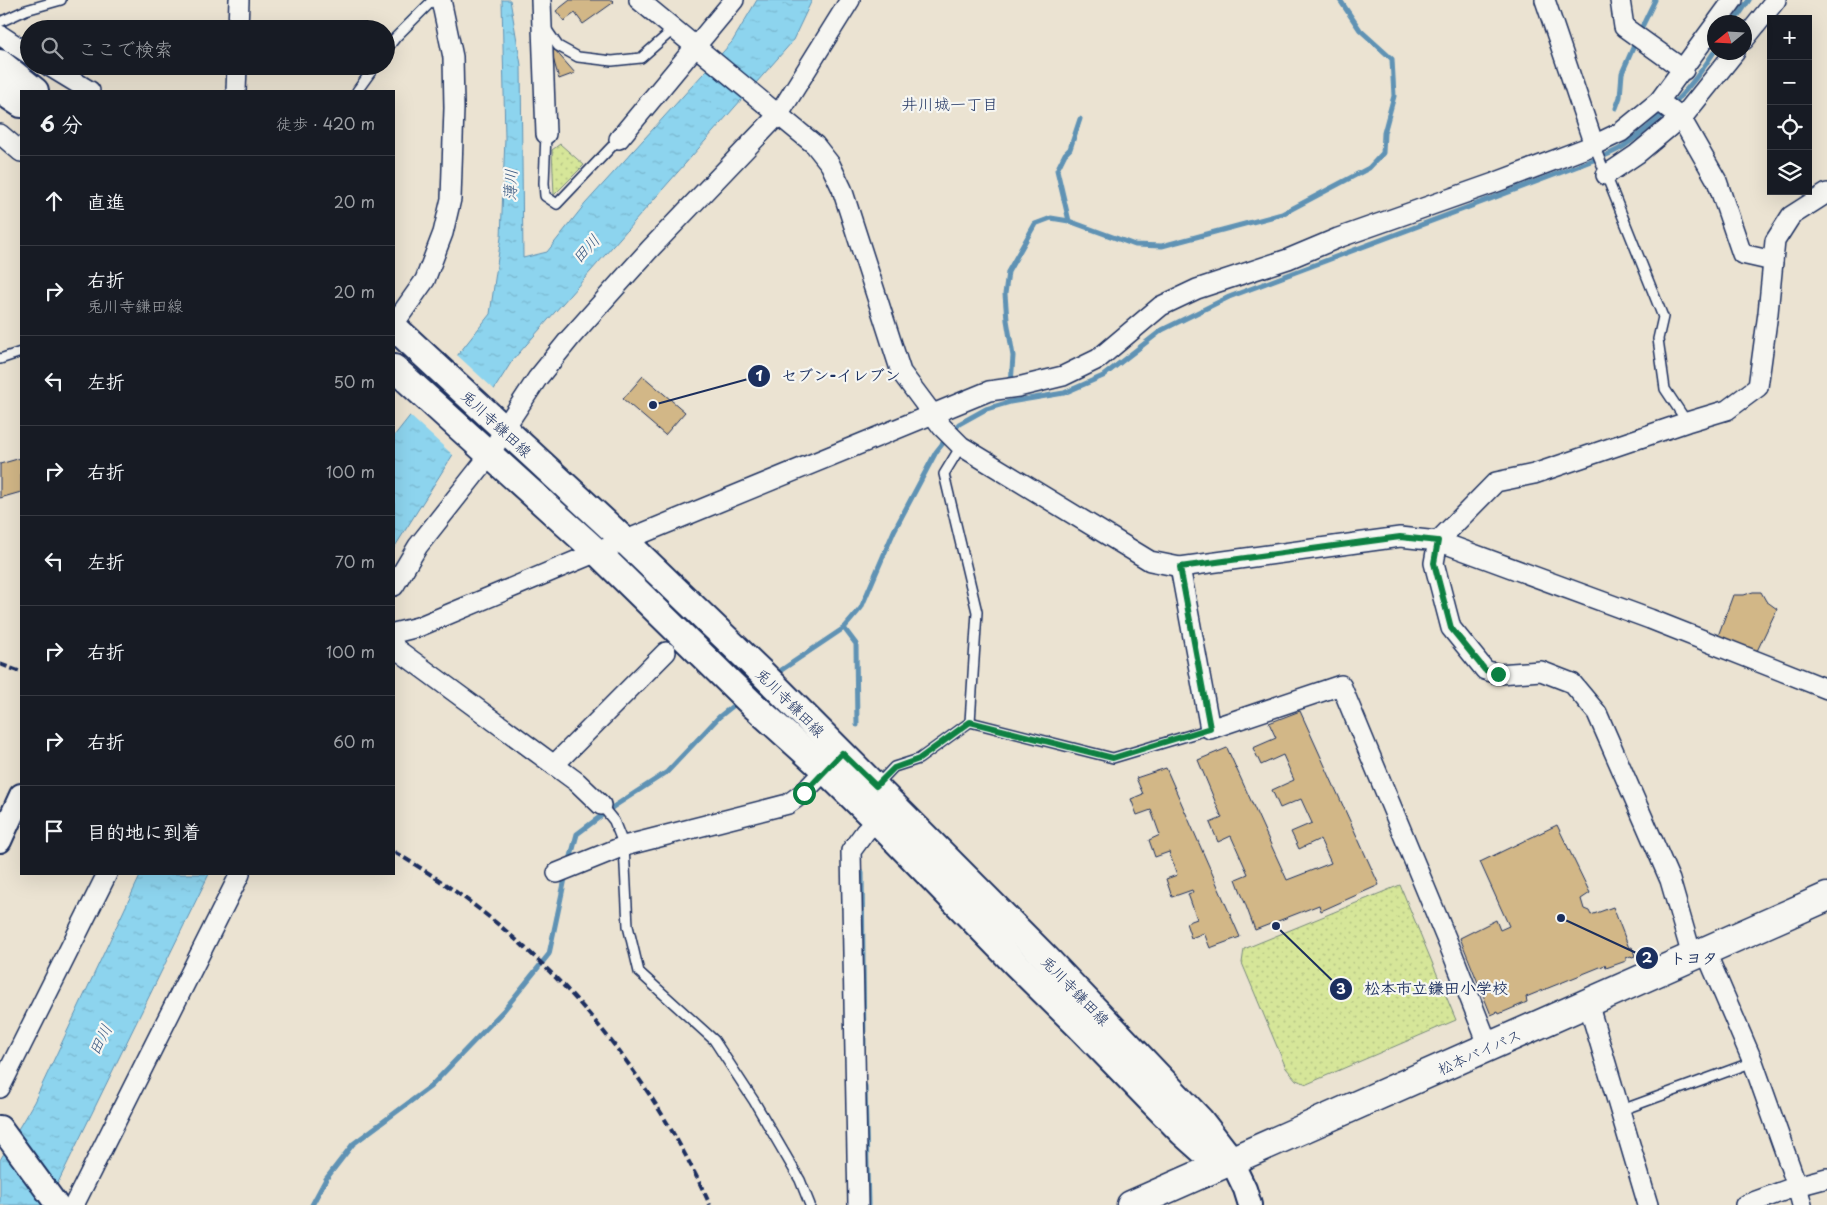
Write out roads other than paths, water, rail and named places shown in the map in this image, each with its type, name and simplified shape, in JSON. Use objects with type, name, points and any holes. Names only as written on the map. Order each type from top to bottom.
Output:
[{"type":"highway","name":"松本バイパス","points":[[1131,1205],[1827,897]]},
{"type":"main road","points":[[0,63],[34,90]]},
{"type":"main road","points":[[0,90],[20,103]]},
{"type":"main road","name":"兎川寺鎌田線","points":[[397,329],[624,540],[769,680],[833,762]]},
{"type":"main road","name":"兎川寺鎌田線","points":[[395,369],[597,552],[745,697],[833,762],[882,804],[1048,960],[1193,1113],[1225,1163]]},
{"type":"street","points":[[238,20],[239,0]]},
{"type":"street","points":[[397,329],[425,280],[443,233],[451,199],[454,57],[441,0]]},
{"type":"street","points":[[541,0],[546,134]]},
{"type":"street","points":[[639,0],[775,110],[815,145],[830,164],[842,189],[901,372],[947,432],[1150,561],[1180,567],[1400,537],[1438,541],[1650,618],[1827,689]]},
{"type":"street","points":[[618,139],[699,49],[734,0]]},
{"type":"street","points":[[395,584],[418,546],[486,451],[501,426],[571,337],[775,110],[850,0]]},
{"type":"street","points":[[1545,0],[1594,144]]},
{"type":"street","points":[[1620,0],[1624,27],[1684,70]]},
{"type":"street","points":[[1722,15],[1733,0]]},
{"type":"street","points":[[1752,30],[1776,0]]},
{"type":"street","points":[[0,35],[20,48]]},
{"type":"street","points":[[395,633],[418,627],[624,540],[947,432],[989,391],[1018,387],[1063,376],[1098,359],[1161,306],[1197,289],[1288,259],[1338,238],[1494,183],[1621,132],[1659,101],[1684,70],[1707,36]]},
{"type":"street","points":[[1606,175],[1637,154],[1681,118],[1729,60]]},
{"type":"street","points":[[64,75],[88,90]]},
{"type":"street","points":[[236,90],[237,75]]},
{"type":"street","points":[[1659,101],[1681,118],[1717,181],[1742,254],[1773,261]]},
{"type":"street","points":[[0,134],[20,151]]},
{"type":"street","points":[[1802,1205],[1753,1062],[1698,953],[1670,880],[1597,713],[1572,683],[1541,671],[1498,674],[1485,670],[1451,628],[1434,563],[1438,541],[1496,482],[1534,474],[1686,422],[1727,410],[1758,387],[1775,241],[1791,216],[1827,192]]},
{"type":"street","points":[[1180,567],[1210,728],[1341,685],[1451,950],[1489,1047]]},
{"type":"street","points":[[395,648],[554,764],[577,782],[601,805]]},
{"type":"street","points":[[554,764],[666,652]]},
{"type":"street","points":[[558,873],[624,846],[788,804],[804,793],[833,762]]},
{"type":"street","points":[[0,841],[20,797]]},
{"type":"street","points":[[858,1205],[851,851],[882,804]]},
{"type":"street","points":[[0,1088],[106,875]]},
{"type":"street","points":[[74,1205],[239,875]]},
{"type":"street","points":[[1588,1003],[1648,1205]]},
{"type":"street","points":[[0,1127],[57,1205]]},
{"type":"street","points":[[1225,1163],[1248,1197]]},
{"type":"street","points":[[1745,1205],[1797,1186],[1827,1178]]},
{"type":"lane","points":[[0,22],[26,10],[61,0]]},
{"type":"lane","points":[[395,39],[433,0]]},
{"type":"lane","points":[[541,21],[558,46],[578,57],[612,61],[641,58],[675,28]]},
{"type":"lane","points":[[359,90],[369,75]]},
{"type":"lane","points":[[546,134],[545,196],[557,204],[618,139]]},
{"type":"lane","points":[[1594,144],[1662,317],[1658,339],[1665,389],[1686,422]]},
{"type":"lane","points":[[0,359],[20,352]]},
{"type":"lane","points":[[947,432],[944,474],[977,612],[970,722]]},
{"type":"lane","points":[[970,722],[1113,758],[1210,728]]},
{"type":"lane","points":[[882,804],[894,768],[919,759],[970,722]]},
{"type":"lane","points":[[601,805],[614,821],[624,846],[628,926],[639,972],[714,1040],[754,1101],[800,1180],[810,1205]]},
{"type":"lane","points":[[1619,1111],[1753,1062]]},
{"type":"water","points":[[502,0],[510,0],[521,65],[523,258],[547,252],[585,204],[732,42],[757,0],[812,0],[792,42],[512,361],[395,546],[395,435],[490,314],[501,237],[505,138]]},
{"type":"water","name":"田川","points":[[141,875],[209,875],[47,1205],[0,1205],[0,1160],[34,1102]]},
{"type":"waterway","points":[[1011,384],[1013,356],[1005,294],[1008,272],[1035,224],[1051,218],[1069,221],[1135,245],[1162,246],[1282,214],[1369,168],[1383,153],[1384,133],[1394,96],[1392,59],[1360,30],[1340,0]]},
{"type":"waterway","points":[[1639,33],[1655,0]]},
{"type":"waterway","points":[[1739,15],[1749,0]]},
{"type":"waterway","points":[[1616,108],[1620,97],[1622,73],[1636,41]]},
{"type":"waterway","points":[[952,432],[959,424],[986,409],[1010,402],[1064,393],[1103,376],[1162,330],[1229,297],[1613,152],[1638,136],[1674,104],[1709,60]]},
{"type":"waterway","points":[[1069,221],[1057,170],[1065,154],[1070,149],[1080,119]]},
{"type":"waterway","points":[[774,675],[844,628],[861,608],[894,531],[936,452],[947,438]]},
{"type":"waterway","points":[[844,628],[856,644],[857,725]]},
{"type":"waterway","points":[[569,864],[577,834],[613,807],[667,772],[719,717],[739,701]]},
{"type":"waterway","points":[[862,873],[864,1045]]},
{"type":"waterway","points":[[312,1205],[326,1179],[353,1144],[430,1087],[504,1010],[549,954],[566,874]]},
{"type":"waterway","points":[[865,1086],[868,1205]]},
{"type":"railway","points":[[0,664],[20,672]]},
{"type":"railway","points":[[395,853],[445,884],[493,921],[538,960],[580,1003],[618,1050],[652,1099],[683,1151],[710,1205]]},
{"type":"place","name":"セブン-イレブン","points":[[653,405]]},
{"type":"place","name":"トヨタ","points":[[1561,918]]},
{"type":"place","name":"松本市立鎌田小学校","points":[[1276,926]]},
{"type":"district","name":"井川城一丁目","points":[[950,103]]},
{"type":"water label","name":"薄川","points":[[509,185]]}]
